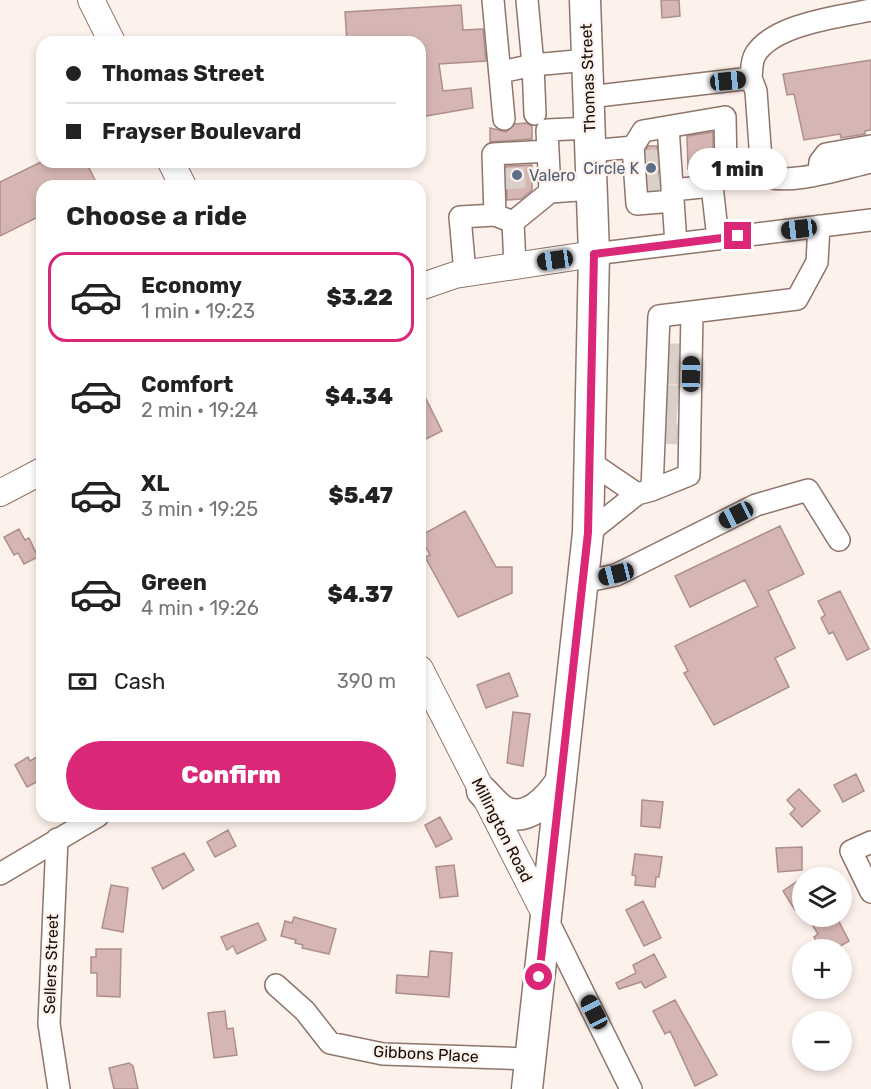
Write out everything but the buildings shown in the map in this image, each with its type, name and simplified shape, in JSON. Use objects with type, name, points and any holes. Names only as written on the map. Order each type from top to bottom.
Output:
[{"type":"highway","name":"Thomas Street","points":[[527,1089],[588,533],[594,254],[585,0]]},
{"type":"highway","points":[[482,791],[501,810],[520,813],[532,811],[544,802],[561,780]]},
{"type":"main road","points":[[91,0],[109,36]]},
{"type":"main road","points":[[426,285],[465,273],[594,254]]},
{"type":"main road","points":[[0,493],[36,474]]},
{"type":"main road","name":"Millington Road","points":[[426,681],[546,916]]},
{"type":"street","points":[[494,0],[504,119]]},
{"type":"street","points":[[527,0],[535,114]]},
{"type":"street","points":[[871,10],[796,27],[777,37],[760,49],[754,57],[751,78],[756,91],[762,174],[773,180],[871,162]]},
{"type":"street","points":[[501,72],[533,65],[587,60]]},
{"type":"street","points":[[589,97],[751,78]]},
{"type":"street","points":[[676,244],[643,131],[725,117],[726,168],[712,186],[718,239]]},
{"type":"street","points":[[654,173],[668,127]]},
{"type":"street","points":[[465,273],[460,217],[504,219],[544,182],[548,151],[547,130],[591,140],[654,173],[712,186]]},
{"type":"street","points":[[819,172],[820,162],[826,154],[871,146]]},
{"type":"street","points":[[515,266],[493,154],[548,151]]},
{"type":"street","points":[[544,182],[592,189]]},
{"type":"street","points":[[594,254],[871,220]]},
{"type":"street","points":[[588,533],[645,492],[689,476],[659,316],[797,299],[816,262],[819,226]]},
{"type":"street","points":[[645,492],[692,312]]},
{"type":"street","points":[[590,462],[645,492]]},
{"type":"street","points":[[583,582],[616,574],[756,505],[808,490],[839,540]]},
{"type":"street","points":[[0,874],[87,822]]},
{"type":"street","name":"Sellers Street","points":[[57,839],[49,1024],[59,1089]]},
{"type":"street","points":[[871,842],[851,851],[871,892]]},
{"type":"street","name":"Millington Road","points":[[546,916],[632,1089]]},
{"type":"street","name":"Gibbons Place","points":[[276,985],[305,1011],[330,1043],[383,1054],[530,1059]]},
{"type":"tunnel","points":[[642,161],[658,160]]},
{"type":"tunnel","points":[[504,179],[532,177]]},
{"type":"tunnel","points":[[643,182],[659,180]]},
{"type":"tunnel","points":[[663,354],[681,354]]},
{"type":"tunnel","points":[[663,374],[680,374]]},
{"type":"tunnel","points":[[663,395],[679,396]]},
{"type":"tunnel","points":[[663,414],[677,415]]},
{"type":"tunnel","points":[[663,433],[678,434]]},
{"type":"place","name":"Circle K","points":[[651,168]]},
{"type":"place","name":"Valero","points":[[517,175]]},
{"type":"route","points":[[539,977],[588,533],[594,254],[738,236]]}]
